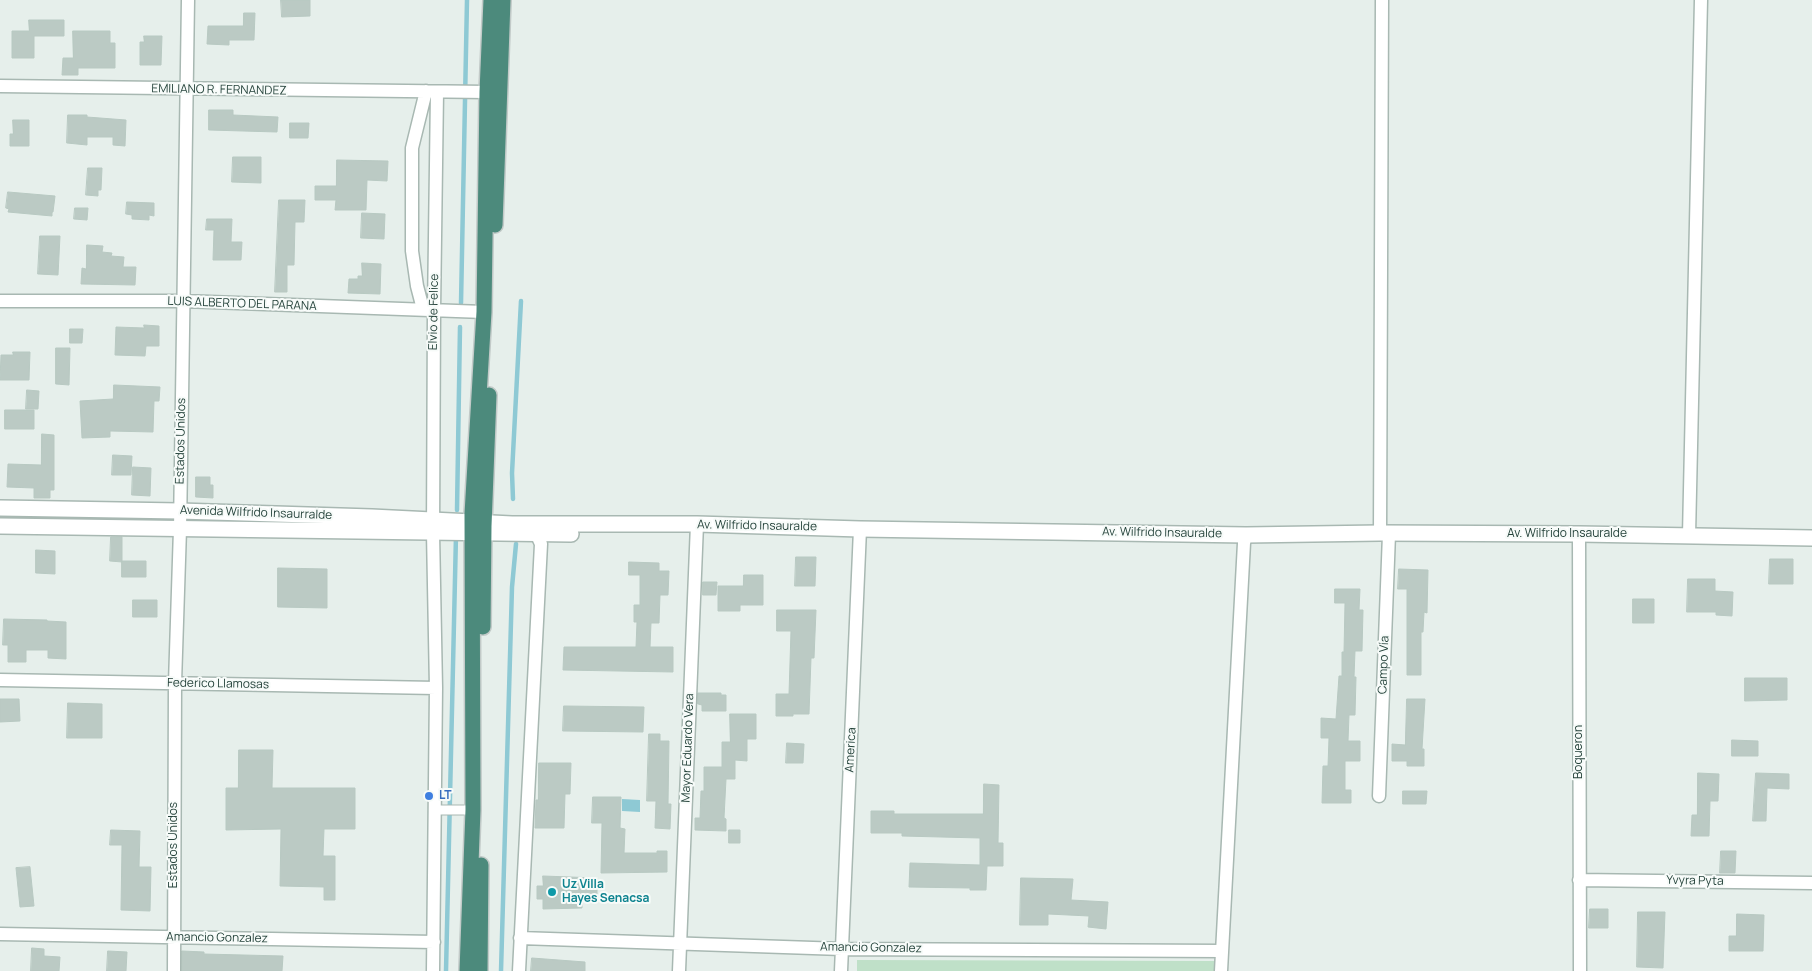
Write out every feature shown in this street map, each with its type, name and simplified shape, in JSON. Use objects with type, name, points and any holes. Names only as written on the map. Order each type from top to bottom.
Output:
[{"type":"highway","points":[[467,971],[473,810],[484,312],[486,92],[491,0]]},
{"type":"highway","points":[[480,971],[478,528],[503,0]]},
{"type":"street","name":"Estados Unidos","points":[[174,971],[175,683],[180,530],[188,0]]},
{"type":"street","name":"Campo Vía","points":[[1379,796],[1386,535],[1382,0]]},
{"type":"street","points":[[1690,535],[1701,0]]},
{"type":"street","name":"EMILIANO R. FERNANDEZ","points":[[0,86],[187,90],[486,92]]},
{"type":"street","points":[[428,310],[417,286],[412,251],[412,148],[431,91]]},
{"type":"street","name":"Elvio de Felice","points":[[431,91],[428,310],[440,810],[433,971]]},
{"type":"street","name":"LUIS ALBERTO DEL PARANA","points":[[0,301],[183,301],[484,312]]},
{"type":"street","name":"Avenida Wilfrido Insaurralde","points":[[0,508],[180,511],[478,528],[512,524]]},
{"type":"street","points":[[512,524],[536,535],[541,544],[519,971]]},
{"type":"street","name":"Av. Wilfrido Insauralde","points":[[512,524],[1245,539],[1386,535],[1579,538],[1690,535],[1812,538]]},
{"type":"street","name":"Avenida Wilfrido Insaurralde","points":[[0,526],[407,533],[433,526]]},
{"type":"street","points":[[478,528],[536,535],[696,528]]},
{"type":"street","name":"Mayor Eduardo Vera","points":[[679,971],[696,528]]},
{"type":"street","name":"America","points":[[841,971],[860,532]]},
{"type":"street","points":[[1579,538],[1812,547]]},
{"type":"street","name":"Boqueron","points":[[1579,538],[1580,971]]},
{"type":"street","points":[[1221,971],[1245,539]]},
{"type":"street","name":"Federico Llamosas","points":[[0,680],[436,688]]},
{"type":"street","points":[[440,810],[473,810]]},
{"type":"street","name":"Yvyra Pyta","points":[[1579,880],[1812,883]]},
{"type":"street","name":"Amancio Gonzalez","points":[[0,934],[434,942]]},
{"type":"street","name":"Amancio Gonzalez","points":[[520,938],[842,949],[1222,950]]},
{"type":"green space","points":[[857,960],[1216,961],[1215,971],[857,971]]},
{"type":"water","points":[[622,799],[640,800],[640,812],[622,811]]},
{"type":"building","points":[[281,0],[310,0],[310,16],[282,17]]},
{"type":"building","points":[[244,13],[255,13],[254,40],[229,40],[229,45],[207,44],[208,26],[243,26]]},
{"type":"building","points":[[29,20],[64,20],[64,36],[34,36],[34,58],[12,58],[12,31],[29,31]]},
{"type":"building","points":[[73,31],[110,31],[110,43],[115,43],[115,68],[78,68],[78,75],[62,75],[63,58],[73,58]]},
{"type":"building","points":[[144,36],[162,36],[161,65],[140,65],[140,42],[144,42]]},
{"type":"building","points":[[209,110],[233,110],[233,115],[278,117],[277,132],[209,130]]},
{"type":"building","points":[[68,115],[87,115],[87,117],[126,120],[125,146],[113,145],[113,137],[87,137],[87,145],[67,143]]},
{"type":"building","points":[[13,120],[29,120],[29,146],[10,146],[10,134],[13,134]]},
{"type":"building","points":[[290,123],[309,123],[308,138],[290,138]]},
{"type":"building","points":[[233,157],[261,157],[261,183],[232,182]]},
{"type":"building","points":[[337,160],[388,161],[387,181],[367,180],[366,210],[335,210],[336,200],[315,200],[315,186],[336,186]]},
{"type":"building","points":[[88,168],[102,168],[101,190],[98,190],[98,196],[86,195]]},
{"type":"building","points":[[8,192],[55,196],[52,216],[8,212],[9,209],[6,208]]},
{"type":"building","points":[[279,200],[305,200],[304,222],[295,222],[294,265],[287,265],[287,292],[275,292]]},
{"type":"building","points":[[127,202],[154,203],[154,216],[149,215],[149,220],[132,219],[132,215],[126,214]]},
{"type":"building","points":[[75,208],[88,208],[87,220],[74,219]]},
{"type":"building","points":[[362,213],[385,214],[384,239],[361,238]]},
{"type":"building","points":[[207,219],[232,219],[231,242],[242,242],[241,260],[213,260],[214,230],[206,230]]},
{"type":"building","points":[[40,236],[60,236],[58,275],[38,274]]},
{"type":"building","points":[[87,245],[103,246],[102,252],[112,253],[111,256],[124,257],[123,267],[136,267],[135,285],[81,284],[82,268],[86,269]]},
{"type":"building","points":[[362,263],[381,264],[380,294],[348,293],[349,279],[358,279],[358,276],[362,276]]},
{"type":"building","points":[[144,325],[159,326],[159,346],[146,346],[145,356],[115,355],[116,327],[144,328]]},
{"type":"building","points":[[70,329],[83,329],[82,343],[70,343]]},
{"type":"building","points":[[56,348],[70,348],[69,385],[56,384]]},
{"type":"building","points":[[13,352],[30,352],[29,380],[0,380],[1,355],[13,355]]},
{"type":"building","points":[[114,385],[160,387],[159,401],[154,401],[153,432],[110,431],[110,437],[82,438],[80,401],[113,399]]},
{"type":"building","points":[[27,390],[39,391],[38,409],[26,409]]},
{"type":"building","points":[[5,410],[34,410],[34,429],[5,429]]},
{"type":"building","points":[[42,434],[54,435],[54,490],[50,490],[50,498],[34,498],[34,488],[7,487],[8,464],[41,465]]},
{"type":"building","points":[[113,455],[132,456],[131,475],[112,475]]},
{"type":"building","points":[[133,467],[151,468],[150,496],[132,495]]},
{"type":"building","points":[[196,477],[210,477],[210,485],[213,485],[213,498],[196,497]]},
{"type":"building","points":[[111,537],[122,537],[122,562],[110,561]]},
{"type":"building","points":[[36,550],[55,551],[55,574],[36,573]]},
{"type":"building","points":[[796,557],[816,557],[815,586],[795,586]]},
{"type":"building","points":[[1770,559],[1793,559],[1793,584],[1769,584]]},
{"type":"building","points":[[122,561],[146,561],[146,577],[122,577]]},
{"type":"building","points":[[629,562],[659,563],[659,571],[669,571],[668,595],[660,595],[659,623],[651,623],[650,647],[673,647],[673,672],[563,670],[564,647],[636,647],[637,622],[634,622],[634,605],[640,605],[640,575],[629,575]]},
{"type":"building","points":[[278,568],[327,569],[327,608],[278,607]]},
{"type":"building","points":[[1399,569],[1428,570],[1427,613],[1424,612],[1423,632],[1421,632],[1421,675],[1407,675],[1407,589],[1398,589]]},
{"type":"building","points":[[744,575],[763,575],[763,605],[740,605],[740,611],[718,611],[718,586],[743,586]]},
{"type":"building","points":[[1688,579],[1715,579],[1715,591],[1733,592],[1732,616],[1716,615],[1716,612],[1687,612]]},
{"type":"building","points":[[703,582],[717,582],[716,595],[703,595]]},
{"type":"building","points":[[1335,589],[1360,589],[1359,610],[1363,610],[1362,651],[1355,651],[1355,715],[1349,715],[1348,741],[1360,741],[1360,761],[1345,761],[1345,790],[1351,790],[1351,803],[1322,803],[1323,766],[1328,766],[1329,738],[1321,738],[1321,718],[1336,719],[1339,676],[1342,676],[1342,652],[1344,652],[1345,603],[1335,603]]},
{"type":"building","points":[[1633,599],[1654,599],[1654,623],[1633,623]]},
{"type":"building","points":[[133,600],[157,600],[157,617],[133,617]]},
{"type":"building","points":[[777,610],[816,610],[814,658],[811,658],[809,714],[776,716],[776,694],[789,694],[791,631],[777,631]]},
{"type":"building","points":[[4,619],[66,622],[66,659],[48,658],[48,650],[26,650],[26,662],[8,662],[8,645],[3,645]]},
{"type":"building","points":[[1745,678],[1787,678],[1787,700],[1745,701]]},
{"type":"building","points":[[698,693],[721,693],[721,695],[726,695],[726,711],[702,711],[702,705],[698,704]]},
{"type":"building","points":[[0,699],[19,699],[20,721],[0,722]]},
{"type":"building","points":[[1407,699],[1425,699],[1422,749],[1424,749],[1424,766],[1407,766],[1407,761],[1392,761],[1392,744],[1405,745]]},
{"type":"building","points":[[68,703],[102,704],[102,738],[67,738]]},
{"type":"building","points":[[564,706],[644,707],[643,732],[563,731]]},
{"type":"building","points":[[730,714],[756,714],[756,739],[747,739],[747,761],[735,760],[735,779],[726,779],[724,818],[726,819],[726,831],[695,830],[695,818],[700,818],[701,791],[704,791],[704,767],[722,767],[722,742],[730,742]]},
{"type":"building","points":[[649,734],[660,734],[660,741],[669,741],[668,804],[671,804],[670,829],[655,828],[656,801],[647,801]]},
{"type":"building","points":[[1732,740],[1758,741],[1758,756],[1732,756]]},
{"type":"building","points":[[787,743],[804,744],[803,763],[786,763]]},
{"type":"building","points":[[239,750],[273,750],[272,788],[355,788],[355,829],[324,829],[323,856],[335,856],[335,900],[324,900],[324,887],[280,886],[281,829],[226,830],[226,788],[238,788]]},
{"type":"building","points":[[539,763],[571,763],[570,794],[565,794],[564,828],[535,828]]},
{"type":"building","points":[[1698,773],[1719,774],[1718,801],[1710,801],[1709,836],[1691,836],[1692,815],[1697,815]]},
{"type":"building","points":[[1756,773],[1789,774],[1789,789],[1767,788],[1766,821],[1753,821]]},
{"type":"building","points":[[984,784],[999,785],[998,843],[1003,843],[1003,866],[987,866],[986,890],[909,887],[910,863],[980,865],[980,838],[902,836],[902,833],[871,833],[871,811],[894,811],[894,814],[983,814]]},
{"type":"building","points":[[1403,791],[1427,791],[1426,804],[1403,804]]},
{"type":"building","points":[[593,797],[621,797],[620,828],[625,829],[624,853],[657,853],[657,851],[667,851],[667,872],[601,873],[602,823],[592,823]]},
{"type":"building","points":[[111,830],[140,831],[139,867],[151,867],[150,911],[121,910],[122,845],[110,845]]},
{"type":"building","points":[[729,830],[740,830],[740,843],[729,843]]},
{"type":"building","points":[[1721,851],[1736,851],[1735,873],[1720,873]]},
{"type":"building","points":[[30,867],[34,906],[20,907],[16,868]]},
{"type":"building","points":[[543,876],[597,878],[597,900],[582,900],[582,908],[543,909],[543,899],[537,899],[537,886],[543,886]]},
{"type":"building","points":[[1021,878],[1073,879],[1071,900],[1108,902],[1106,929],[1088,927],[1089,916],[1048,914],[1048,925],[1020,925]]},
{"type":"building","points":[[1590,909],[1608,909],[1608,928],[1589,928]]},
{"type":"building","points":[[1638,912],[1665,912],[1663,968],[1637,967]]},
{"type":"building","points":[[1737,914],[1764,915],[1763,951],[1729,951],[1729,936],[1736,936]]},
{"type":"building","points":[[32,948],[44,949],[44,956],[60,957],[59,971],[31,971]]},
{"type":"building","points":[[108,951],[127,952],[126,971],[107,971]]},
{"type":"building","points":[[182,951],[204,952],[204,954],[283,956],[282,971],[182,971]]},
{"type":"building","points":[[532,958],[585,962],[585,971],[531,971]]},
{"type":"waterway","points":[[461,303],[467,0]]},
{"type":"waterway","points":[[513,499],[512,473],[521,301]]},
{"type":"waterway","points":[[457,510],[460,327]]},
{"type":"waterway","points":[[446,971],[456,535]]},
{"type":"waterway","points":[[501,971],[512,587],[516,544]]},
{"type":"place","name":"LT","points":[[429,796]]},
{"type":"place","name":"Uz Villa Hayes Senacsa","points":[[552,892]]}]
